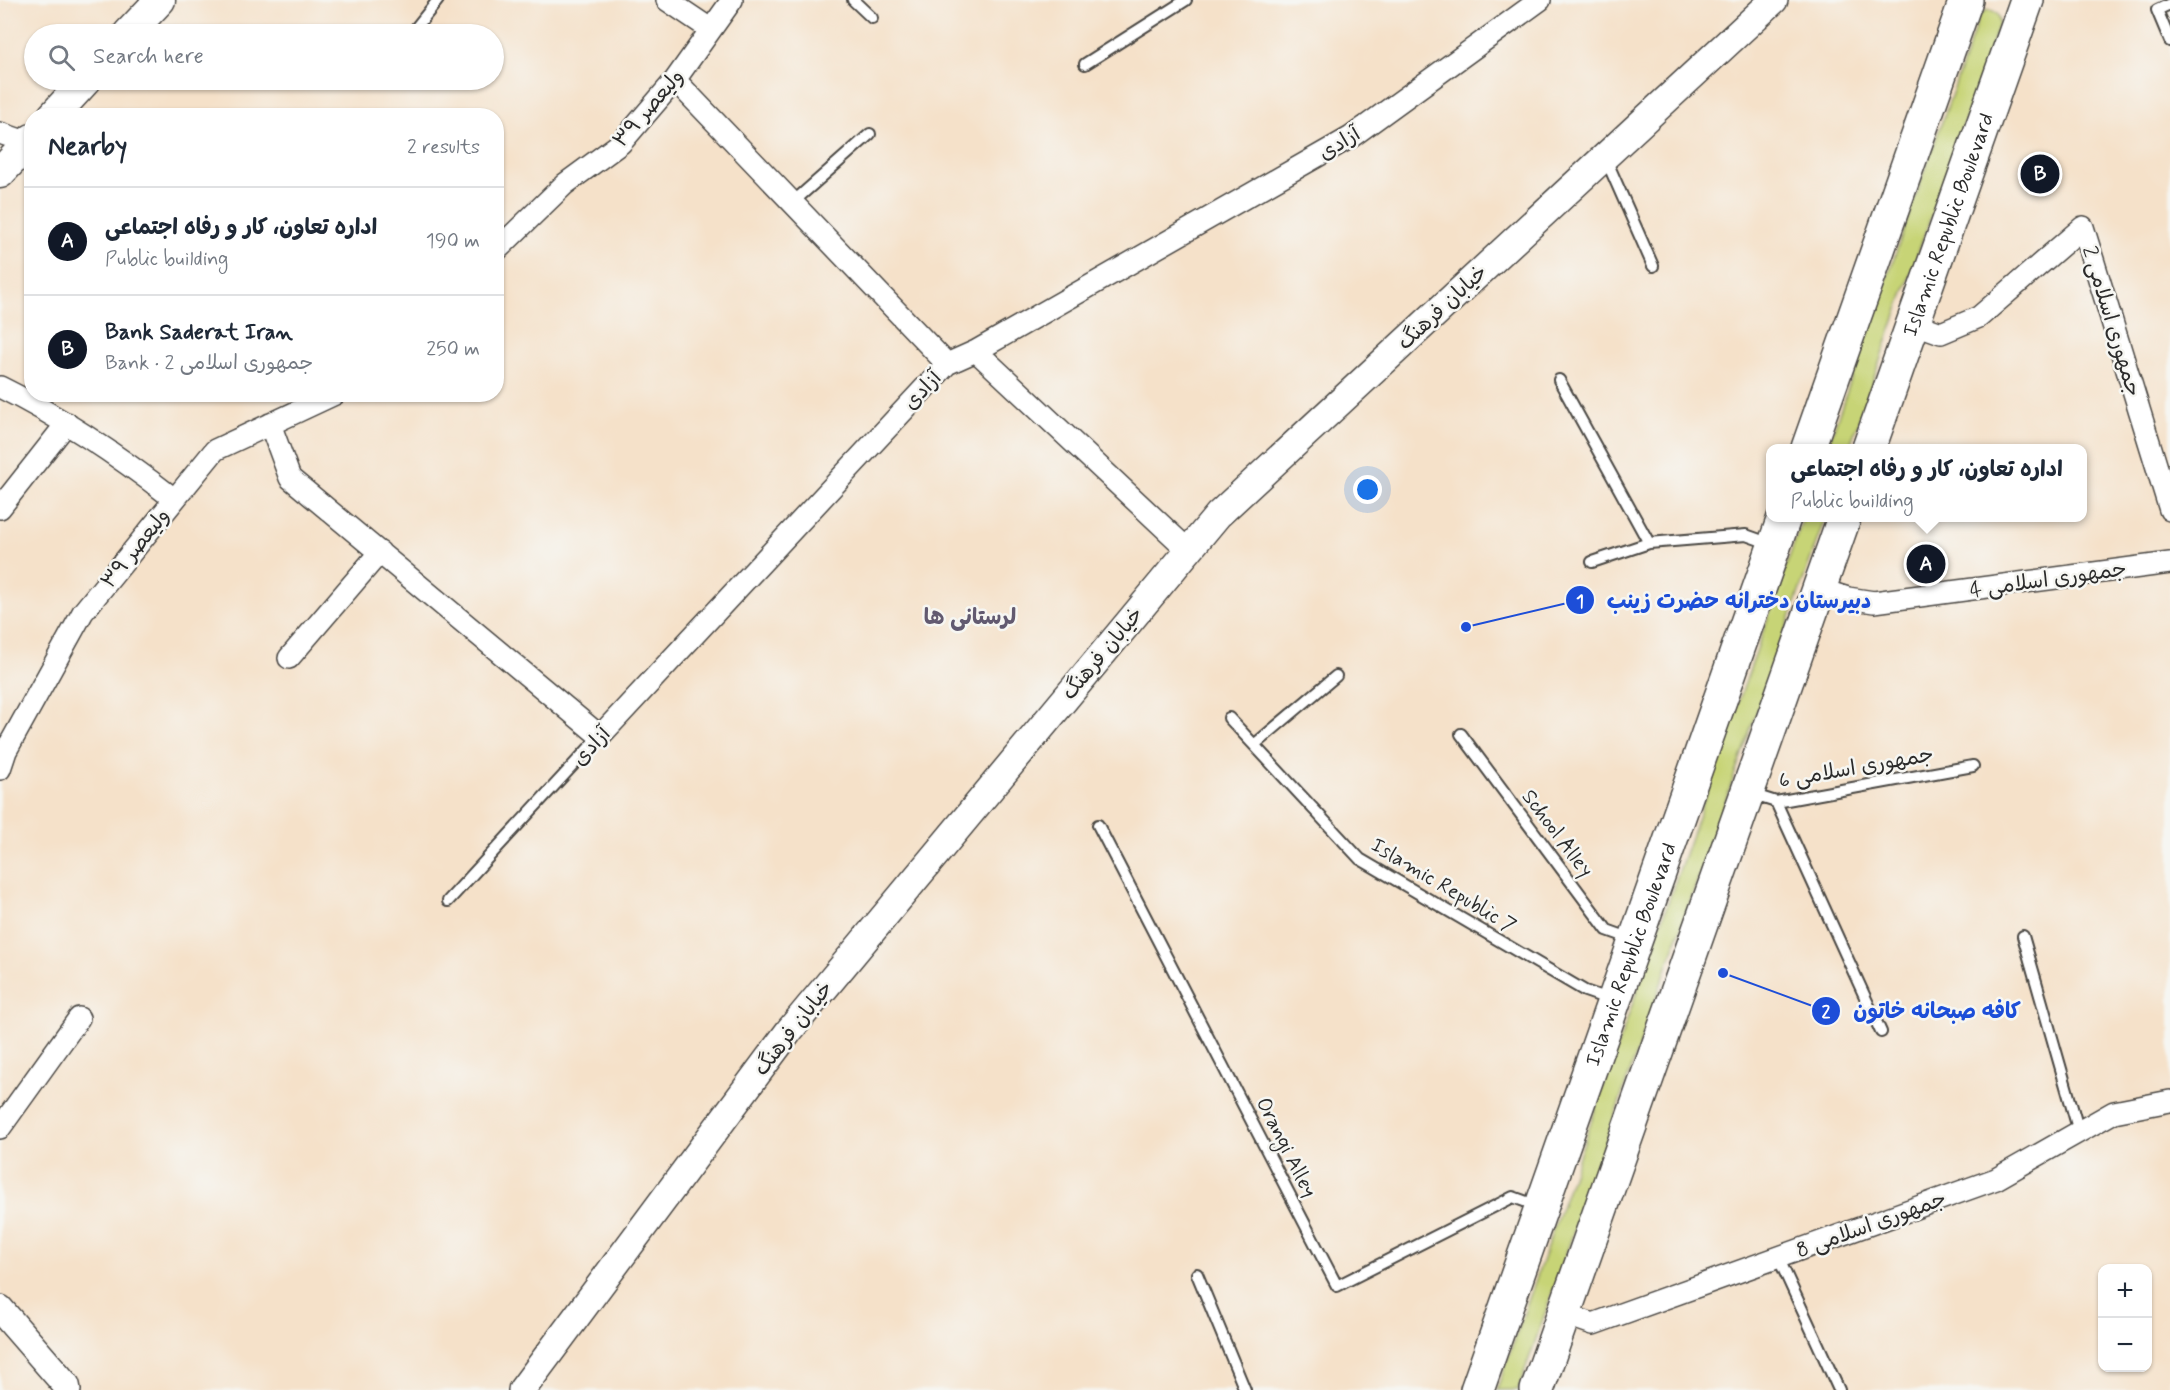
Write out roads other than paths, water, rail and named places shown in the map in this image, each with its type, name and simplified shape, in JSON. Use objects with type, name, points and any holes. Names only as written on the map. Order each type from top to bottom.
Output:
[{"type":"main road","points":[[137,24],[160,0]]},
{"type":"main road","points":[[1809,444],[1966,0]]},
{"type":"main road","name":"Islamic Republic Boulevard","points":[[1870,444],[2019,2]]},
{"type":"main road","points":[[60,108],[77,90]]},
{"type":"main road","points":[[0,173],[24,148]]},
{"type":"main road","points":[[1537,1390],[1762,797],[1820,589],[1843,522]]},
{"type":"main road","name":"Islamic Republic Boulevard","points":[[1477,1390],[1779,531]]},
{"type":"street","points":[[667,0],[710,29]]},
{"type":"street","name":"ولیعصر ۳۹","points":[[504,243],[565,184],[621,143],[675,80],[732,0]]},
{"type":"street","name":"آزادی","points":[[600,736],[947,364],[976,351],[1352,137],[1540,0]]},
{"type":"street","name":"خیابان فرهنگ","points":[[522,1390],[789,1031],[1218,515],[1774,0]]},
{"type":"street","points":[[675,80],[947,364]]},
{"type":"street","points":[[0,133],[24,140]]},
{"type":"street","name":"جمهوری اسلامی 2","points":[[1913,322],[1941,333],[1979,318],[2083,227],[2170,510]]},
{"type":"street","points":[[976,351],[1188,550]]},
{"type":"street","points":[[0,387],[24,400]]},
{"type":"street","points":[[28,402],[67,423],[129,464],[174,499]]},
{"type":"street","name":"ولیعصر ۳۹","points":[[0,769],[6,751],[83,612],[215,450],[318,402]]},
{"type":"street","points":[[0,508],[67,423]]},
{"type":"street","points":[[270,424],[290,478],[600,736]]},
{"type":"street","points":[[289,658],[380,552]]},
{"type":"street","name":"جمهوری اسلامی 4","points":[[1820,589],[1848,598],[1874,602],[2170,563]]},
{"type":"street","points":[[0,1128],[79,1018]]},
{"type":"street","name":"جمهوری اسلامی 8","points":[[1564,1314],[1593,1324],[1996,1179],[2114,1112],[2170,1101]]},
{"type":"street","points":[[0,1310],[66,1385],[67,1390]]},
{"type":"lane","points":[[419,24],[438,0]]},
{"type":"lane","points":[[853,0],[872,18]]},
{"type":"lane","points":[[1085,64],[1186,0]]},
{"type":"lane","points":[[2170,3],[2157,10],[2170,41]]},
{"type":"lane","points":[[792,203],[870,134]]},
{"type":"lane","points":[[1605,157],[1653,266]]},
{"type":"lane","points":[[1559,380],[1649,543]]},
{"type":"lane","points":[[1592,562],[1649,543],[1779,531]]},
{"type":"lane","points":[[1254,745],[1336,676]]},
{"type":"lane","name":"Islamic Republic 7","points":[[1229,718],[1359,859],[1585,991],[1614,1001]]},
{"type":"lane","name":"School Alley","points":[[1461,734],[1607,930],[1635,940]]},
{"type":"lane","name":"آزادی","points":[[448,901],[600,736]]},
{"type":"lane","name":"جمهوری اسلامی 6","points":[[1762,797],[1973,766]]},
{"type":"lane","points":[[1762,797],[1881,1032]]},
{"type":"lane","name":"Orangi Alley","points":[[1098,825],[1337,1286],[1512,1197],[1541,1207]]},
{"type":"lane","points":[[2023,936],[2079,1132]]},
{"type":"lane","points":[[1778,1257],[1839,1390]]},
{"type":"lane","points":[[1197,1274],[1245,1390]]},
{"type":"place","name":"Bank Saderat Iran","points":[[2040,174]]},
{"type":"place","name":"اداره تعاون، کار و رفاه اجتماعی","points":[[1926,564]]},
{"type":"place","name":"دبیرستان دخترانه حضرت زینب","points":[[1466,627]]},
{"type":"place","name":"کافه صبحانه خاتون","points":[[1723,973]]},
{"type":"district","name":"لرستانی ها","points":[[970,616]]}]
